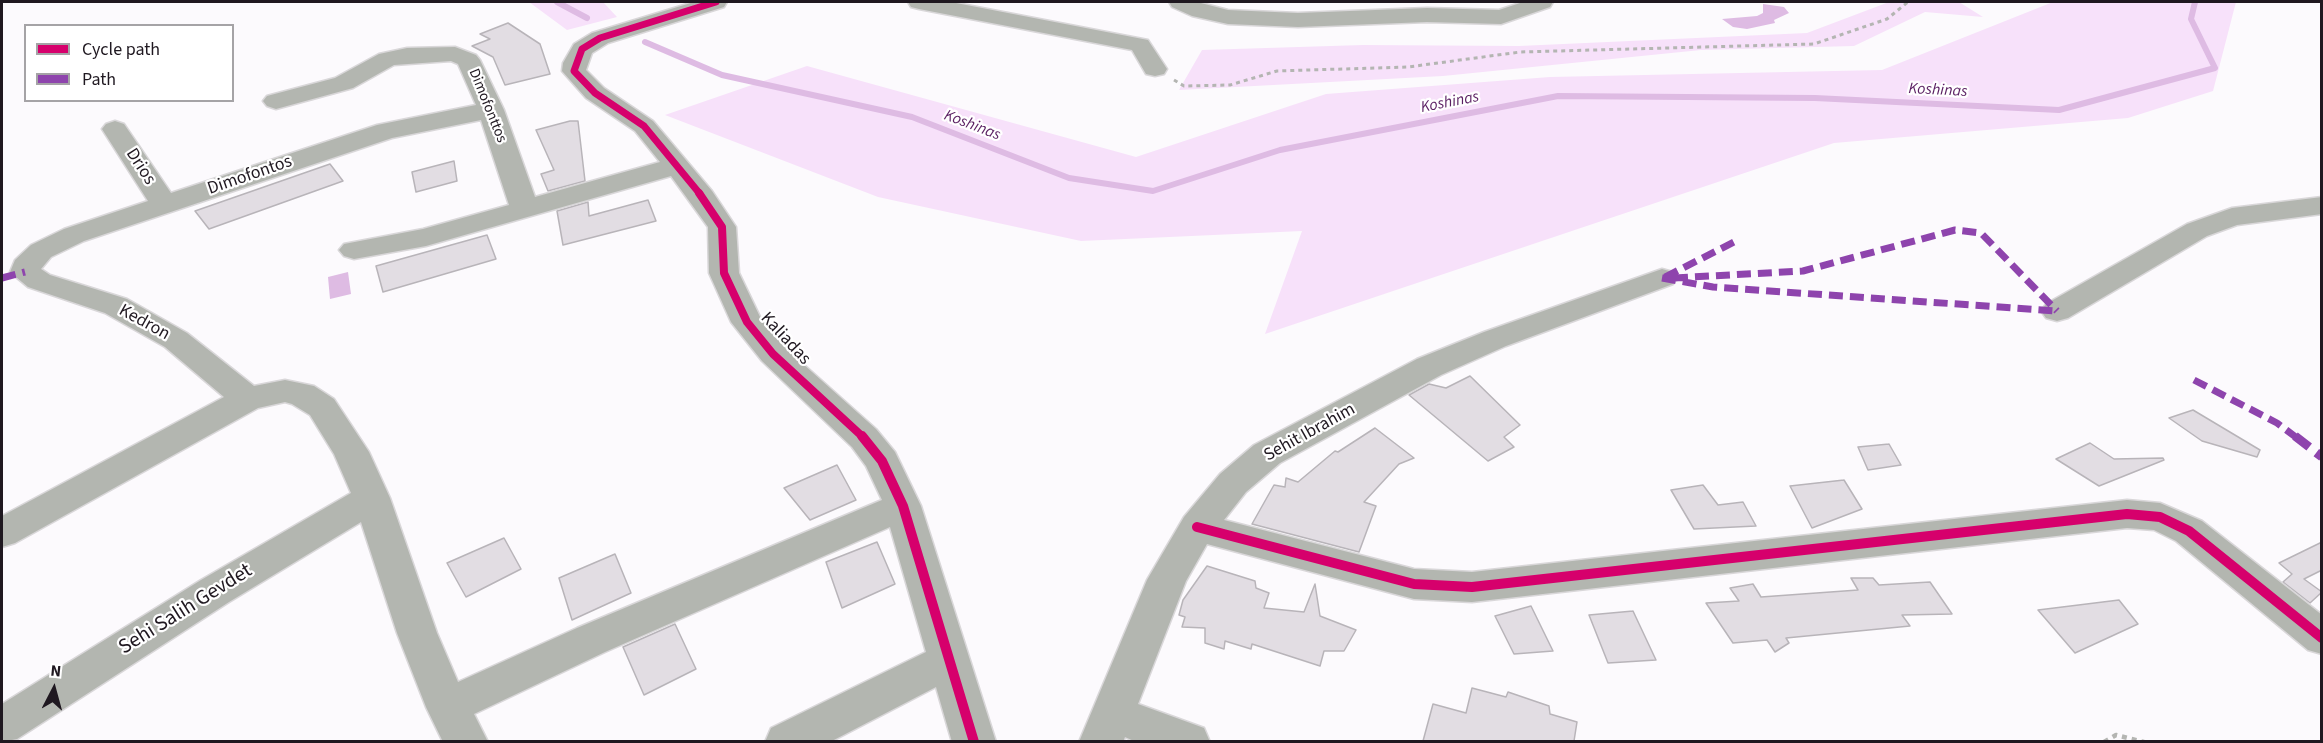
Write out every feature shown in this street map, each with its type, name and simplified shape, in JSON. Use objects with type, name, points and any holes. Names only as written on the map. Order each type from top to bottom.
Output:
[{"type":"street","name":"Kaliadas","points":[[716,2],[600,38],[582,49],[574,71],[583,83],[644,126],[677,166],[722,227],[724,273],[747,322],[773,354],[864,438],[882,461],[903,506],[974,741]]},
{"type":"street","points":[[919,2],[1140,45],[1155,69]]},
{"type":"street","points":[[1180,2],[1200,11],[1228,17],[1298,20],[1382,9],[1500,17],[1542,2]]},
{"type":"street","name":"Dimofonttos","points":[[276,101],[344,83],[387,59],[438,53],[455,54],[468,60],[491,110],[525,209]]},
{"type":"street","name":"Dimofontos","points":[[25,272],[26,266],[33,258],[55,243],[386,131],[491,110]]},
{"type":"street","name":"Drios","points":[[115,129],[165,205]]},
{"type":"street","points":[[354,250],[426,237],[677,166]]},
{"type":"street","points":[[2057,311],[2197,230],[2232,217],[2322,205]]},
{"type":"street","name":"Kedron","points":[[25,272],[39,281],[116,306],[176,340],[248,399]]},
{"type":"street","name":"Sehit Ibrahim","points":[[1106,727],[1167,580],[1197,526],[1233,483],[1267,454],[1429,367],[1495,339],[1662,278]]},
{"type":"street","points":[[2,533],[248,399],[285,392],[313,400],[322,408],[351,452],[372,498],[417,633],[447,707],[466,741]]},
{"type":"street","name":"Sehi Salih Gevdet","points":[[2,726],[216,591],[372,498]]},
{"type":"street","points":[[447,707],[611,630],[903,506]]},
{"type":"street","points":[[1197,526],[1414,584],[1472,587],[2127,514],[2160,517],[2189,531],[2322,638]]},
{"type":"street","points":[[787,741],[950,660]]},
{"type":"street","points":[[1106,727],[1188,741]]},
{"type":"path","points":[[1155,69],[1184,86],[1230,85],[1277,70],[1408,67],[1520,52],[1684,50],[1814,44],[1887,19],[1908,2]]},
{"type":"path","points":[[2104,741],[2116,735],[2144,741]]},
{"type":"shaded area","points":[[529,2],[603,2],[617,17],[567,30]]},
{"type":"shaded area","points":[[1889,2],[1959,2],[1983,17],[1925,12],[1854,46],[1701,50],[1443,76],[1179,90],[1202,50],[1363,45],[1519,46],[1807,33]]},
{"type":"shaded area","points":[[2053,2],[2236,2],[2213,91],[2128,118],[1834,143],[1265,334],[1302,231],[1081,241],[878,197],[665,115],[807,66],[1136,157],[1326,94],[1550,77],[1882,70]]},
{"type":"shaded area","points":[[1763,4],[1784,7],[1789,13],[1774,20],[1775,23],[1747,29],[1733,27],[1722,19],[1757,16],[1763,13]]},
{"type":"shaded area","points":[[348,272],[351,294],[330,299],[328,277]]},
{"type":"building","points":[[508,23],[540,44],[550,74],[505,85],[493,57],[472,46],[490,39],[480,34]]},
{"type":"building","points":[[578,121],[585,181],[548,191],[541,174],[554,170],[536,130]]},
{"type":"building","points":[[454,161],[457,181],[416,192],[412,172]]},
{"type":"building","points":[[330,164],[343,181],[209,229],[195,211]]},
{"type":"building","points":[[648,200],[656,221],[563,245],[557,211],[588,202],[589,216]]},
{"type":"building","points":[[487,235],[496,259],[383,292],[376,266]]},
{"type":"building","points":[[1470,376],[1520,425],[1504,437],[1514,447],[1488,461],[1409,395],[1429,384],[1446,388]]},
{"type":"building","points":[[2193,410],[2260,450],[2257,457],[2202,441],[2169,418]]},
{"type":"building","points":[[1375,428],[1414,458],[1399,464],[1364,502],[1376,506],[1359,552],[1252,524],[1274,485],[1285,487],[1286,478],[1298,482],[1335,451],[1338,452]]},
{"type":"building","points":[[2090,443],[2114,459],[2163,458],[2164,460],[2099,486],[2056,459]]},
{"type":"building","points":[[1889,444],[1901,465],[1868,470],[1858,447]]},
{"type":"building","points":[[837,465],[856,500],[810,520],[784,488]]},
{"type":"building","points":[[1844,480],[1862,509],[1812,528],[1790,486]]},
{"type":"building","points":[[1703,485],[1718,505],[1743,502],[1756,526],[1694,529],[1671,490]]},
{"type":"building","points":[[504,538],[521,569],[466,597],[447,563]]},
{"type":"building","points":[[877,542],[895,584],[842,608],[826,562]]},
{"type":"building","points":[[2322,542],[2322,570],[2304,579],[2322,592],[2310,603],[2283,582],[2292,574],[2279,563]]},
{"type":"building","points":[[615,554],[631,593],[572,620],[559,578]]},
{"type":"building","points":[[1207,566],[1255,581],[1256,588],[1269,593],[1264,608],[1304,612],[1315,584],[1320,616],[1356,630],[1344,651],[1324,651],[1320,666],[1252,644],[1251,649],[1225,641],[1224,649],[1205,643],[1205,628],[1182,627],[1185,617],[1179,615],[1183,600]]},
{"type":"building","points":[[1851,578],[1873,578],[1879,585],[1930,582],[1952,614],[1902,615],[1910,626],[1786,638],[1789,643],[1775,652],[1767,640],[1733,643],[1706,603],[1739,601],[1730,588],[1753,584],[1761,597],[1858,590]]},
{"type":"building","points":[[2119,600],[2138,624],[2075,653],[2038,610]]},
{"type":"building","points":[[1531,606],[1553,651],[1514,654],[1495,616]]},
{"type":"building","points":[[1633,611],[1656,660],[1608,663],[1589,615]]},
{"type":"building","points":[[675,624],[696,669],[644,695],[623,647]]},
{"type":"building","points":[[1472,688],[1506,697],[1508,692],[1549,706],[1550,714],[1577,722],[1574,741],[1423,741],[1433,704],[1466,713]]},
{"type":"waterway","name":"Koshinas","points":[[557,2],[587,18]]},
{"type":"waterway","name":"Koshinas","points":[[645,42],[722,75],[912,117],[1069,178],[1153,191],[1280,150],[1558,96],[1815,98],[2059,110],[2215,68],[2191,19],[2195,2]]},
{"type":"marked path","points":[[1674,278],[1803,271],[1955,230],[1981,233],[2057,311]]},
{"type":"marked path","points":[[1665,277],[1738,240]]},
{"type":"marked path","points":[[2,278],[25,272]]},
{"type":"marked path","points":[[1662,278],[1674,278],[1713,287],[2057,311]]},
{"type":"marked path","points":[[2194,380],[2277,423],[2322,457]]},
{"type":"cycle path","points":[[716,2],[600,38],[582,49],[574,71],[595,93],[628,113],[644,126],[702,197],[722,227],[724,273],[747,322],[773,354],[864,438],[882,461],[903,506],[974,742]]},
{"type":"cycle path","points":[[1197,527],[1414,584],[1472,587],[2127,514],[2160,517],[2189,531],[2322,638]]}]
